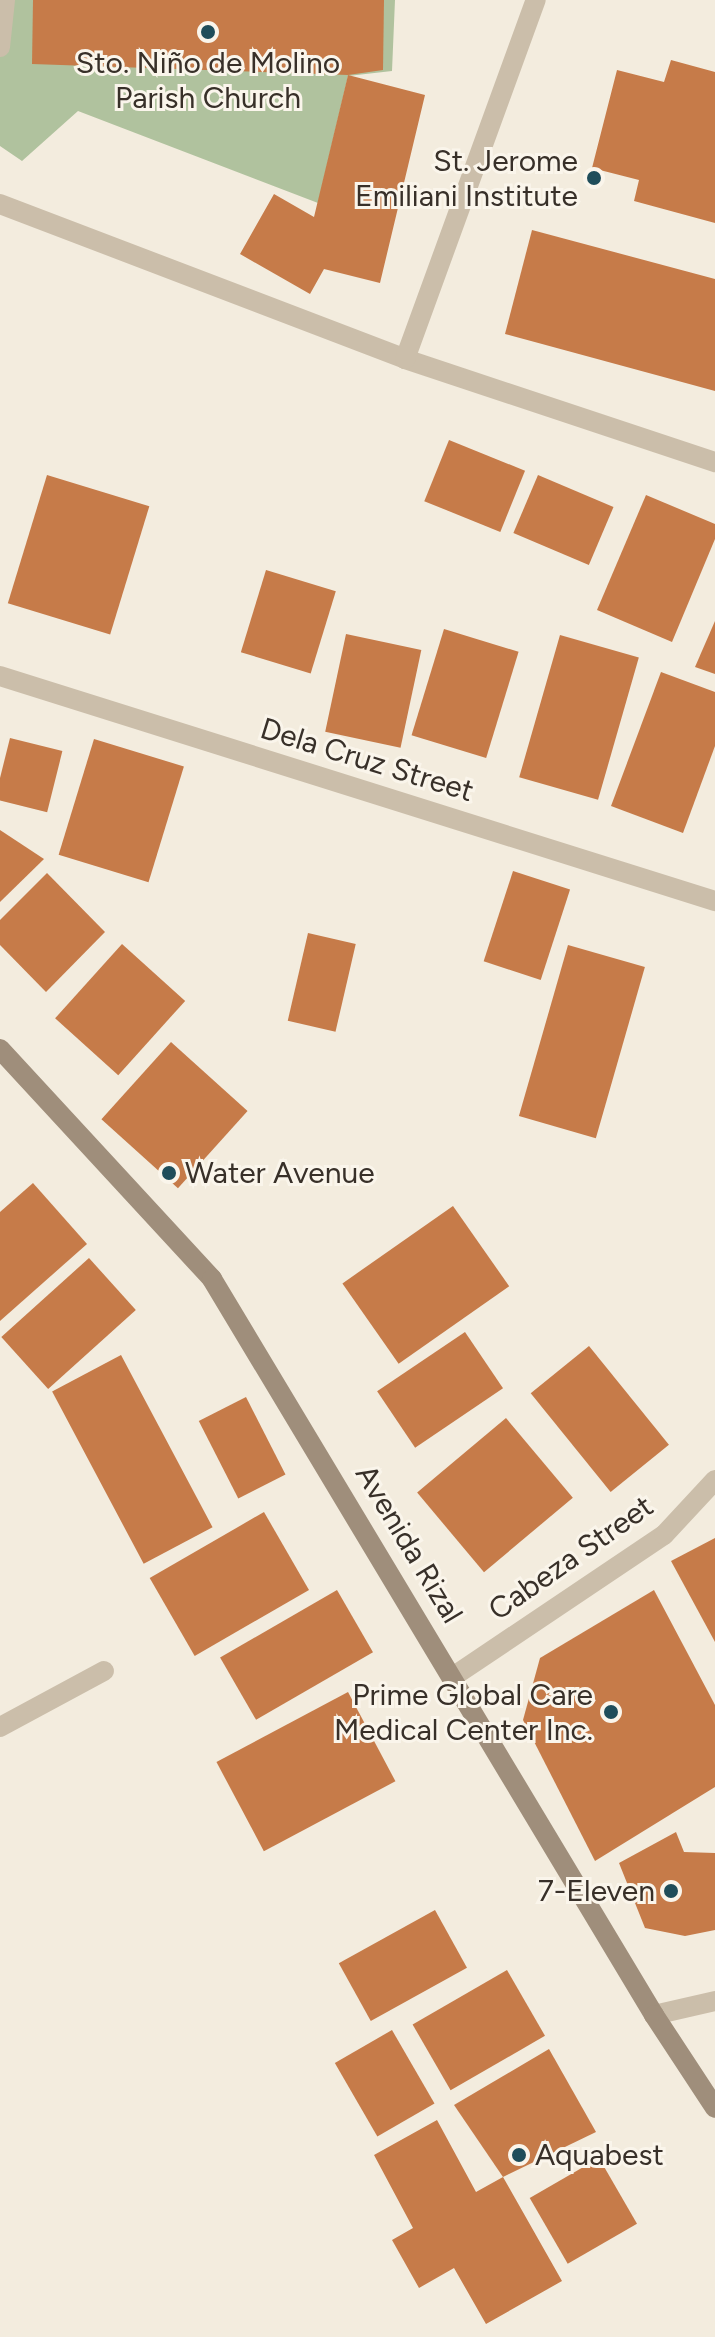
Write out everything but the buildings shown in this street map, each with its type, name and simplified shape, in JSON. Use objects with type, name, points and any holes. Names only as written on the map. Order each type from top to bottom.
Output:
[{"type":"main road","name":"Avenida Rizal","points":[[0,1049],[212,1279],[454,1676],[654,2015],[715,2108]]},
{"type":"street","points":[[0,47],[5,0]]},
{"type":"street","points":[[405,359],[536,0]]},
{"type":"street","points":[[0,204],[405,359],[715,462]]},
{"type":"street","name":"Dela Cruz Street","points":[[0,676],[715,901]]},
{"type":"street","name":"Cabeza Street","points":[[454,1676],[664,1535],[715,1480]]},
{"type":"street","points":[[0,1727],[104,1671]]},
{"type":"street","points":[[654,2015],[715,2001]]},
{"type":"green space","points":[[0,0],[395,0],[392,71],[348,76],[318,203],[78,111],[22,161],[0,146]]},
{"type":"place","name":"Sto. Niño de Molino Parish Church","points":[[208,32]]},
{"type":"place","name":"St. Jerome Emiliani Institute","points":[[594,178]]},
{"type":"place","name":"Water Avenue","points":[[169,1173]]},
{"type":"place","name":"Prime Global Care Medical Center Inc.","points":[[611,1712]]},
{"type":"place","name":"7-Eleven","points":[[671,1891]]},
{"type":"place","name":"Aquabest","points":[[519,2155]]}]
